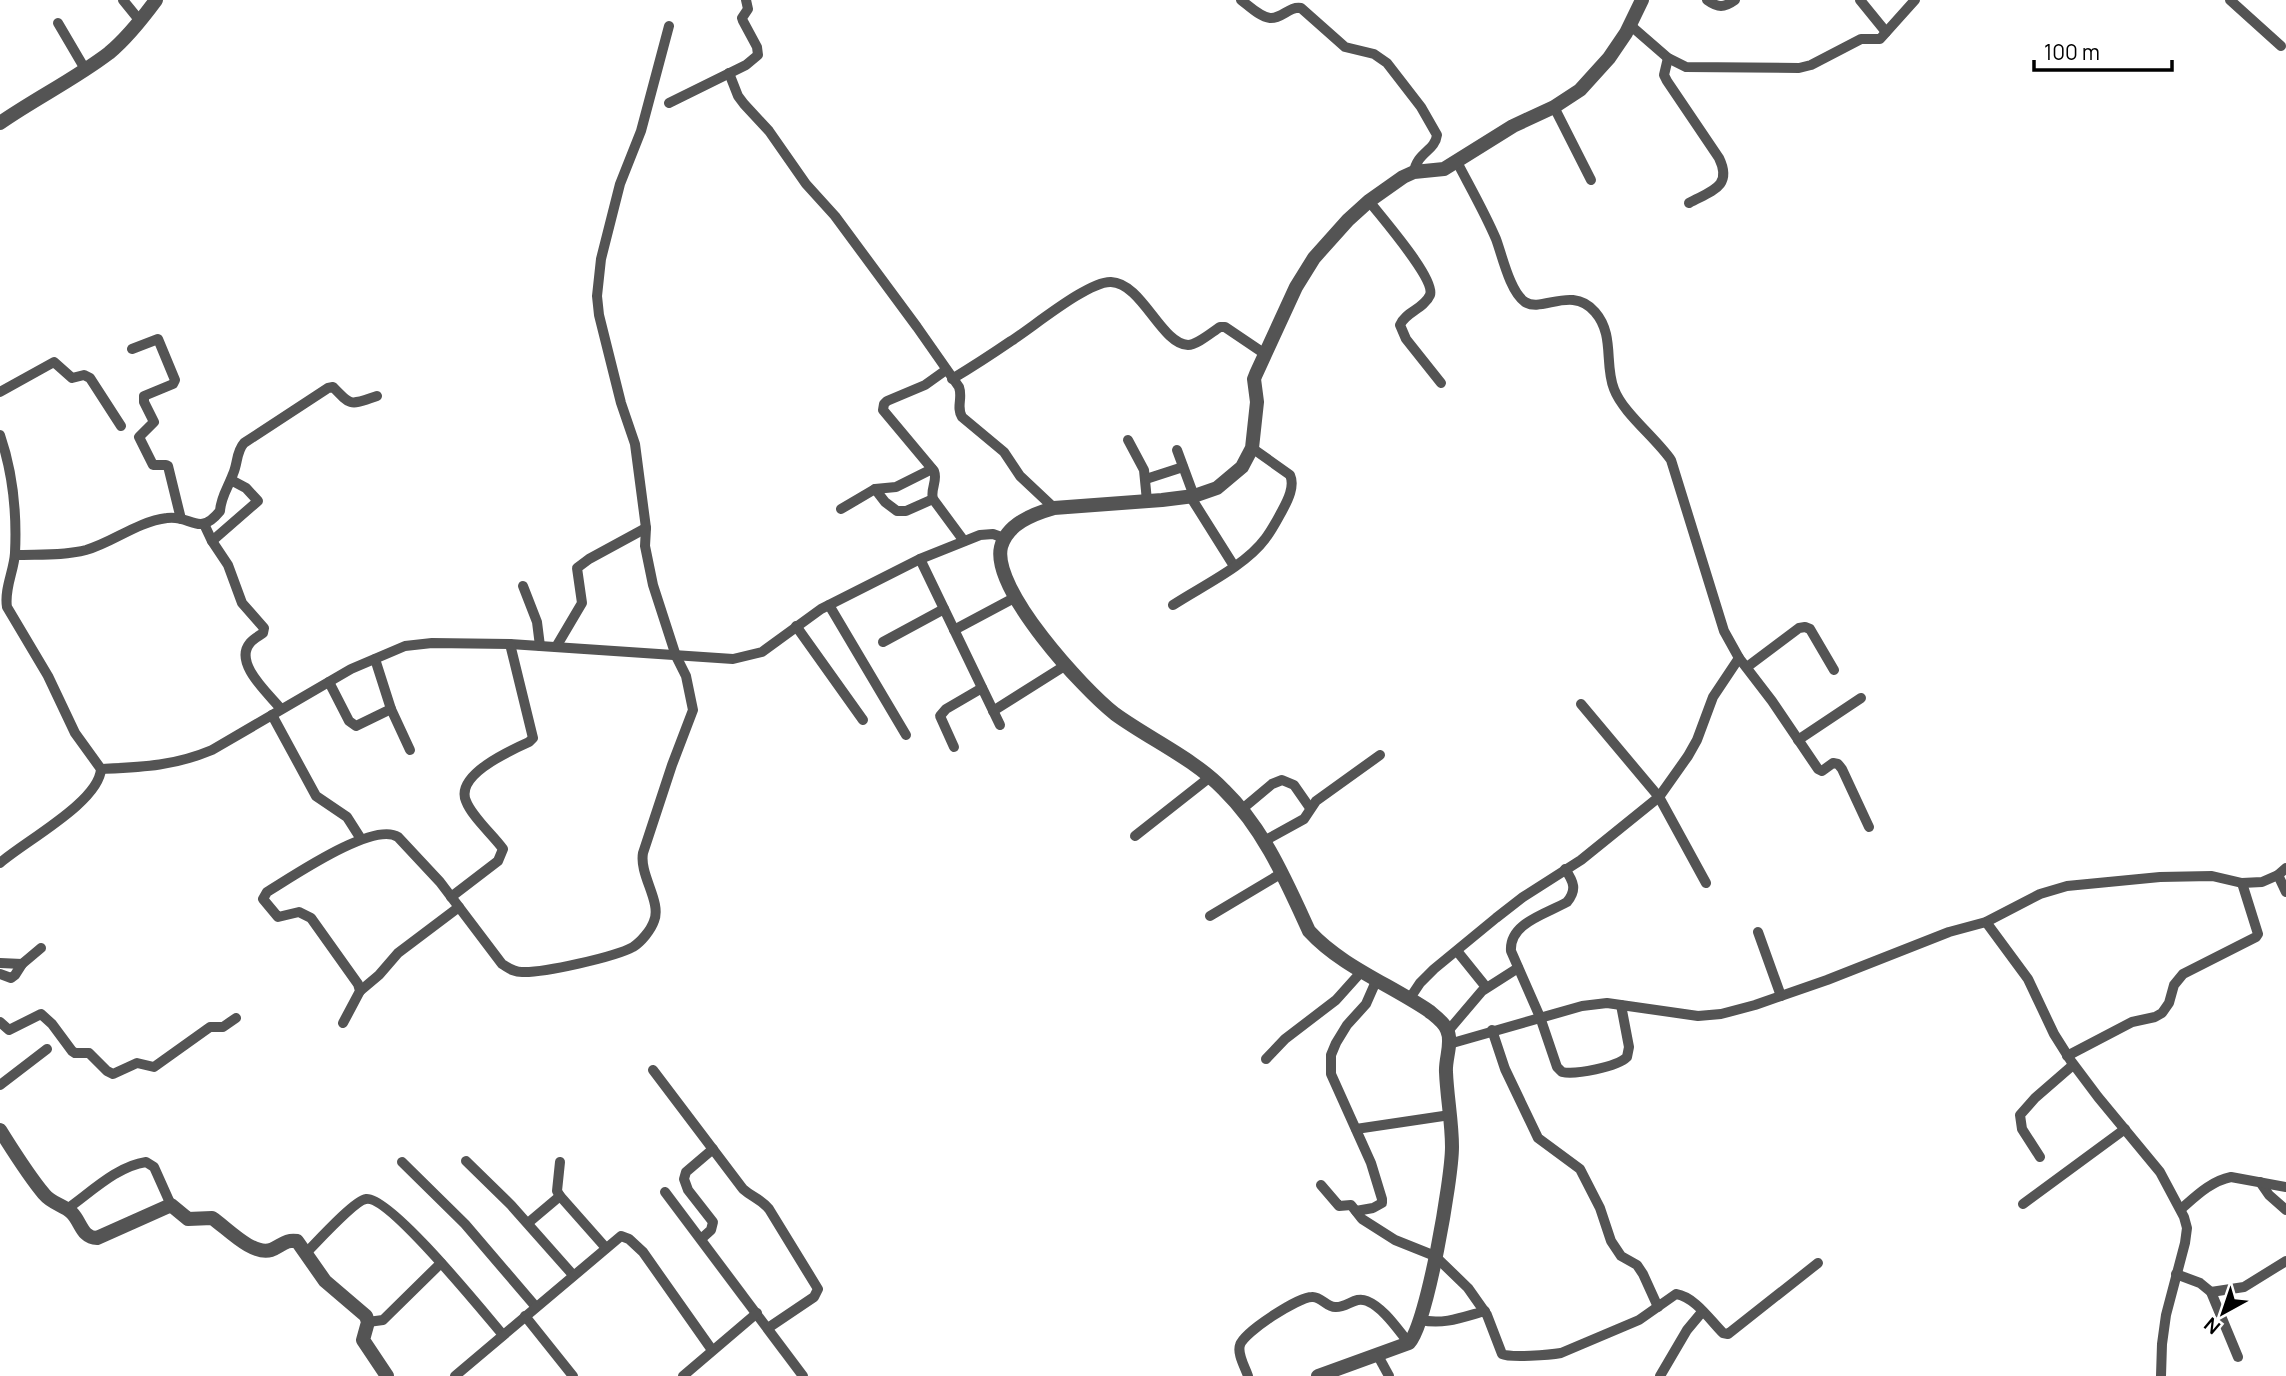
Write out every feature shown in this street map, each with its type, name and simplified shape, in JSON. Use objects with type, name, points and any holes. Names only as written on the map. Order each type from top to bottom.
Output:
[{"type":"street","points":[[123,0],[140,21]]},
{"type":"street","points":[[0,123],[110,51],[140,21],[156,0]]},
{"type":"street","points":[[669,103],[750,62],[758,54],[742,18],[748,9],[746,0]]},
{"type":"street","points":[[1241,0],[1268,18],[1274,18],[1292,8],[1301,8],[1345,47],[1374,54],[1387,63],[1421,107],[1437,135],[1435,143],[1419,156],[1414,173]]},
{"type":"street","points":[[1327,1375],[1409,1343],[1421,1320],[1447,1195],[1452,1156],[1446,1072],[1448,1037],[1441,1021],[1410,998],[1325,947],[1309,930],[1264,841],[1224,789],[1116,714],[1096,698],[1066,665],[1014,598],[1007,584],[1000,557],[1004,538],[1023,520],[1054,508],[1192,496],[1217,488],[1234,475],[1242,467],[1252,448],[1256,402],[1254,379],[1296,287],[1330,239],[1369,201],[1391,184],[1414,173],[1436,172],[1457,162],[1513,126],[1554,107],[1580,90],[1609,58],[1642,0]]},
{"type":"street","points":[[1707,0],[1720,7],[1735,0]]},
{"type":"street","points":[[1860,0],[1886,32]]},
{"type":"street","points":[[1630,24],[1678,64],[1700,68],[1799,68],[1811,65],[1861,39],[1880,39],[1915,0]]},
{"type":"street","points":[[2231,0],[2281,46]]},
{"type":"street","points":[[58,23],[85,69]]},
{"type":"street","points":[[360,991],[358,984],[311,918],[299,912],[278,917],[263,899],[267,892],[361,839],[384,833],[398,837],[451,897],[502,964],[512,971],[552,969],[617,953],[634,946],[648,932],[654,921],[656,912],[644,872],[643,853],[693,710],[684,657],[653,585],[645,546],[646,528],[635,444],[621,403],[599,315],[597,296],[601,259],[620,184],[641,131],[669,26]]},
{"type":"street","points":[[1668,58],[1664,75],[1667,81],[1725,170],[1724,180],[1716,189],[1689,203]]},
{"type":"street","points":[[729,73],[738,96],[769,131],[806,184],[835,216],[917,327],[962,396],[959,412],[962,417],[1004,452],[1020,476],[1054,508]]},
{"type":"street","points":[[1554,107],[1591,180]]},
{"type":"street","points":[[1457,162],[1496,239],[1518,294],[1525,302],[1534,304],[1565,298],[1583,303],[1594,310],[1605,325],[1612,386],[1627,410],[1671,460],[1724,631],[1743,663],[1818,769],[1822,771],[1833,763],[1838,764],[1869,827]]},
{"type":"street","points":[[1369,201],[1424,271],[1430,285],[1428,299],[1402,320],[1400,325],[1406,339],[1441,383]]},
{"type":"street","points":[[964,541],[933,499],[936,477],[932,469],[888,418],[883,407],[887,401],[949,375],[1064,304],[1096,286],[1111,282],[1123,285],[1137,296],[1159,324],[1183,344],[1192,345],[1220,327],[1225,327],[1265,354]]},
{"type":"street","points":[[131,349],[158,340],[175,380],[173,384],[144,396],[144,402],[154,422],[139,438],[153,465],[167,465],[181,519]]},
{"type":"street","points":[[0,392],[54,362],[72,378],[84,375],[90,378],[121,426]]},
{"type":"street","points":[[15,555],[86,550],[139,524],[167,517],[194,525],[204,524],[220,511],[221,497],[234,472],[238,453],[244,443],[328,388],[333,387],[348,402],[354,403],[377,396]]},
{"type":"street","points":[[0,435],[14,494],[15,555],[3,604],[57,692],[75,733],[101,769]]},
{"type":"street","points":[[1128,440],[1142,463],[1147,501]]},
{"type":"street","points":[[1173,606],[1247,558],[1265,539],[1287,503],[1292,486],[1290,475],[1252,448]]},
{"type":"street","points":[[1177,450],[1192,496],[1234,566]]},
{"type":"street","points":[[1146,479],[1183,467]]},
{"type":"street","points":[[841,509],[875,489],[897,487],[932,469]]},
{"type":"street","points":[[212,541],[258,501],[246,488],[230,480]]},
{"type":"street","points":[[875,489],[892,508],[900,512],[933,499]]},
{"type":"street","points":[[204,524],[228,565],[242,603],[265,630],[251,641],[247,648],[247,667],[277,712],[316,796],[348,817],[361,839]]},
{"type":"street","points":[[556,647],[582,603],[577,568],[646,528]]},
{"type":"street","points":[[101,769],[187,761],[212,750],[329,682],[405,646],[510,644],[733,659],[762,652],[829,605],[920,559],[980,535],[993,534],[1004,538]]},
{"type":"street","points":[[920,559],[1000,725]]},
{"type":"street","points":[[523,586],[537,622],[540,646]]},
{"type":"street","points":[[954,630],[1014,598]]},
{"type":"street","points":[[829,605],[906,735]]},
{"type":"street","points":[[883,642],[944,609]]},
{"type":"street","points":[[796,626],[863,720]]},
{"type":"street","points":[[1621,1005],[1629,1047],[1627,1057],[1616,1063],[1571,1073],[1562,1072],[1557,1066],[1540,1017],[1511,951],[1505,928],[1523,897],[1581,860],[1659,797],[1689,756],[1713,697],[1743,663],[1799,628],[1805,627],[1810,629],[1835,670]]},
{"type":"street","points":[[451,897],[498,861],[503,849],[466,802],[465,787],[471,777],[488,764],[533,738],[510,644]]},
{"type":"street","points":[[375,659],[391,709],[410,750]]},
{"type":"street","points":[[993,711],[1066,665]]},
{"type":"street","points":[[329,682],[353,724],[362,724],[391,709]]},
{"type":"street","points":[[954,747],[940,716],[946,709],[982,688]]},
{"type":"street","points":[[1798,740],[1861,698]]},
{"type":"street","points":[[1581,704],[1659,797],[1706,883]]},
{"type":"street","points":[[1264,841],[1304,819],[1316,801],[1380,755]]},
{"type":"street","points":[[0,863],[75,808],[97,784],[101,769]]},
{"type":"street","points":[[1135,836],[1210,777]]},
{"type":"street","points":[[1241,810],[1272,784],[1282,780],[1294,785],[1310,808]]},
{"type":"street","points":[[1410,998],[1420,983],[1457,951],[1505,928],[1518,929],[1567,902],[1575,891],[1565,869]]},
{"type":"street","points":[[1448,1037],[1492,1030],[1582,1006],[1607,1003],[1698,1016],[1721,1014],[1827,981],[1949,932],[1986,922],[2040,894],[2067,886],[2160,877],[2212,876],[2242,883],[2262,882],[2282,871],[2286,892]]},
{"type":"street","points":[[1210,916],[1282,873]]},
{"type":"street","points":[[2040,1157],[2022,1129],[2020,1115],[2070,1060],[2132,1022],[2162,1013],[2169,1003],[2174,985],[2183,974],[2256,937],[2256,926],[2242,883]]},
{"type":"street","points":[[342,1023],[360,991],[379,975],[398,953],[459,907]]},
{"type":"street","points":[[1986,922],[2028,979],[2070,1060],[2160,1172],[2181,1209],[2187,1228],[2166,1315],[2161,1376]]},
{"type":"street","points":[[1758,932],[1781,996]]},
{"type":"street","points":[[0,974],[11,978],[22,964],[41,948]]},
{"type":"street","points":[[1457,951],[1486,987]]},
{"type":"street","points":[[0,963],[22,964]]},
{"type":"street","points":[[1448,1037],[1486,987],[1518,968]]},
{"type":"street","points":[[1266,1059],[1285,1039],[1336,1000],[1362,971]]},
{"type":"street","points":[[1356,1211],[1374,1208],[1382,1203],[1382,1199],[1371,1163],[1332,1079],[1331,1055],[1340,1036],[1366,1004],[1377,979]]},
{"type":"street","points":[[0,1022],[9,1030],[41,1014],[72,1051],[89,1054],[107,1072],[113,1074],[137,1063],[154,1067],[209,1027],[223,1027],[236,1018]]},
{"type":"street","points":[[1492,1030],[1505,1069],[1538,1138],[1580,1169],[1600,1208],[1611,1241],[1621,1256],[1637,1265],[1643,1273],[1658,1307]]},
{"type":"street","points":[[0,1085],[47,1049]]},
{"type":"street","points":[[653,1070],[743,1189],[753,1197],[761,1199],[769,1209],[818,1289],[814,1297],[768,1328]]},
{"type":"street","points":[[1356,1129],[1450,1115]]},
{"type":"street","points":[[2023,1204],[2125,1129]]},
{"type":"street","points":[[0,1130],[44,1194],[58,1206],[67,1209],[86,1235],[97,1238],[172,1205]]},
{"type":"street","points":[[701,1239],[711,1230],[713,1222],[688,1191],[684,1179],[687,1172],[713,1149]]},
{"type":"street","points":[[67,1209],[109,1179],[146,1161],[154,1167],[172,1205],[188,1219],[212,1218],[240,1240],[261,1251],[271,1250],[292,1240],[297,1241],[325,1281],[361,1311],[368,1322],[363,1340],[387,1376]]},
{"type":"street","points":[[466,1161],[528,1223],[573,1275]]},
{"type":"street","points":[[402,1162],[466,1224],[536,1307]]},
{"type":"street","points":[[560,1162],[557,1191],[559,1196],[606,1248]]},
{"type":"street","points":[[2181,1209],[2201,1192],[2231,1177],[2286,1187]]},
{"type":"street","points":[[2260,1182],[2269,1195],[2286,1210]]},
{"type":"street","points":[[1321,1185],[1339,1206],[1351,1205],[1362,1219],[1395,1240],[1435,1256],[1468,1288],[1485,1311],[1502,1354],[1510,1357],[1561,1353],[1639,1320],[1676,1294],[1691,1301],[1723,1333],[1728,1334],[1818,1263]]},
{"type":"street","points":[[665,1192],[803,1376]]},
{"type":"street","points":[[528,1223],[559,1196]]},
{"type":"street","points":[[306,1253],[350,1210],[363,1199],[370,1198],[399,1219],[503,1335]]},
{"type":"street","points":[[455,1376],[621,1236],[629,1239],[643,1252],[712,1350]]},
{"type":"street","points":[[2211,1292],[2244,1287],[2286,1261]]},
{"type":"street","points":[[368,1322],[383,1320],[441,1263]]},
{"type":"street","points":[[2176,1274],[2200,1283],[2211,1292],[2238,1357]]},
{"type":"street","points":[[1248,1376],[1239,1351],[1241,1343],[1248,1334],[1289,1306],[1309,1297],[1320,1299],[1333,1307],[1359,1299],[1367,1300],[1377,1307],[1409,1343]]},
{"type":"street","points":[[1421,1320],[1450,1321],[1485,1311]]},
{"type":"street","points":[[1660,1376],[1686,1330],[1702,1312]]},
{"type":"street","points":[[682,1376],[757,1313]]},
{"type":"street","points":[[525,1316],[573,1376]]},
{"type":"street","points":[[1377,1354],[1389,1376]]}]
